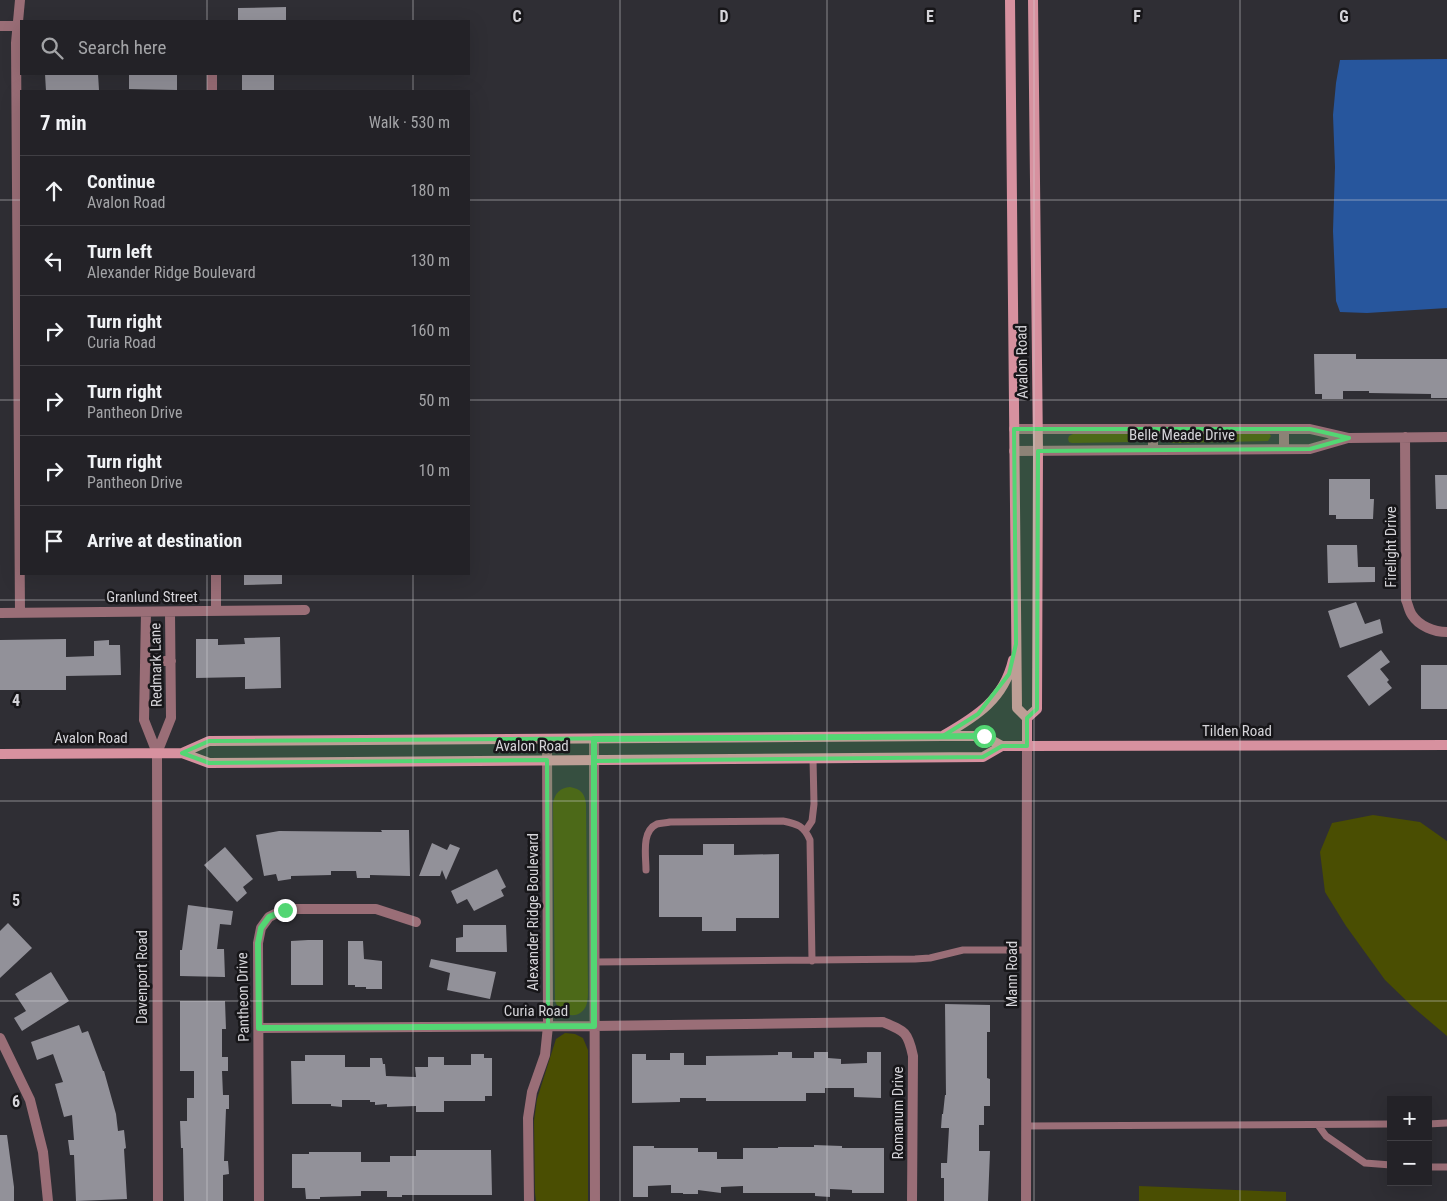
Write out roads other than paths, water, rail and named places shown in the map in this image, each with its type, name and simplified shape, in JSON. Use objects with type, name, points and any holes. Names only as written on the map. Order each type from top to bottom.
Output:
[{"type":"main road","name":"Avalon Road","points":[[0,754],[182,752],[210,741],[984,736],[1002,746],[1027,746],[1027,718],[1017,708],[1010,0]]},
{"type":"main road","name":"Avalon Road","points":[[1027,718],[1037,709],[1038,429],[1034,0]]},
{"type":"main road","points":[[943,736],[978,714],[995,697],[1009,674],[1016,644]]},
{"type":"main road","name":"Tilden Road","points":[[1027,746],[1447,745]]},
{"type":"main road","name":"Avalon Road","points":[[182,752],[209,763],[594,761],[983,757],[1002,746]]},
{"type":"street","points":[[20,0],[16,53],[20,613]]},
{"type":"street","points":[[0,26],[19,26]]},
{"type":"street","points":[[212,75],[212,90]]},
{"type":"street","name":"Belle Meade Drive","points":[[1014,429],[1310,429],[1349,438],[1447,437]]},
{"type":"street","points":[[1153,450],[1154,429]]},
{"type":"street","points":[[1284,429],[1284,449]]},
{"type":"street","name":"Belle Meade Drive","points":[[1014,451],[1310,449],[1349,438]]},
{"type":"street","name":"Firelight Drive","points":[[1405,438],[1406,600],[1411,614],[1422,626],[1447,632]]},
{"type":"street","points":[[216,575],[216,611]]},
{"type":"street","name":"Granlund Street","points":[[0,613],[305,610]]},
{"type":"street","name":"Redmark Lane","points":[[146,612],[144,720],[157,752]]},
{"type":"street","name":"Redmark Lane","points":[[157,752],[171,718],[170,612]]},
{"type":"street","points":[[145,661],[171,661]]},
{"type":"street","name":"Alexander Ridge Boulevard","points":[[529,1201],[528,1118],[532,1092],[545,1055],[548,1026],[547,739]]},
{"type":"street","points":[[594,739],[595,1201]]},
{"type":"street","name":"Mann Road","points":[[1026,1201],[1027,746]]},
{"type":"street","name":"Davenport Road","points":[[157,752],[158,1201]]},
{"type":"street","name":"Pantheon Drive","points":[[259,1201],[258,943],[261,928],[269,917],[285,910],[376,909],[416,922]]},
{"type":"street","name":"Curia Road","points":[[259,1028],[883,1022],[901,1029]]},
{"type":"street","name":"Romanum Drive","points":[[901,1029],[910,1040],[913,1056],[912,1201]]},
{"type":"street","points":[[0,1038],[30,1100],[43,1152],[48,1201]]},
{"type":"lane","points":[[806,830],[812,821],[814,804],[813,759]]},
{"type":"lane","points":[[646,870],[646,837],[657,824],[670,822],[783,821],[795,823],[806,830],[810,840],[812,960]]},
{"type":"lane","points":[[594,962],[915,959],[930,958],[963,950],[1027,950]]},
{"type":"lane","points":[[1432,1124],[1447,1123]]},
{"type":"lane","points":[[1027,1126],[1387,1124]]},
{"type":"lane","points":[[1318,1125],[1326,1136],[1365,1163],[1387,1165]]},
{"type":"lane","points":[[1432,1167],[1447,1167]]},
{"type":"water","points":[[1447,59],[1447,308],[1367,313],[1340,312],[1336,301],[1333,231],[1335,167],[1333,115],[1340,60]]}]
